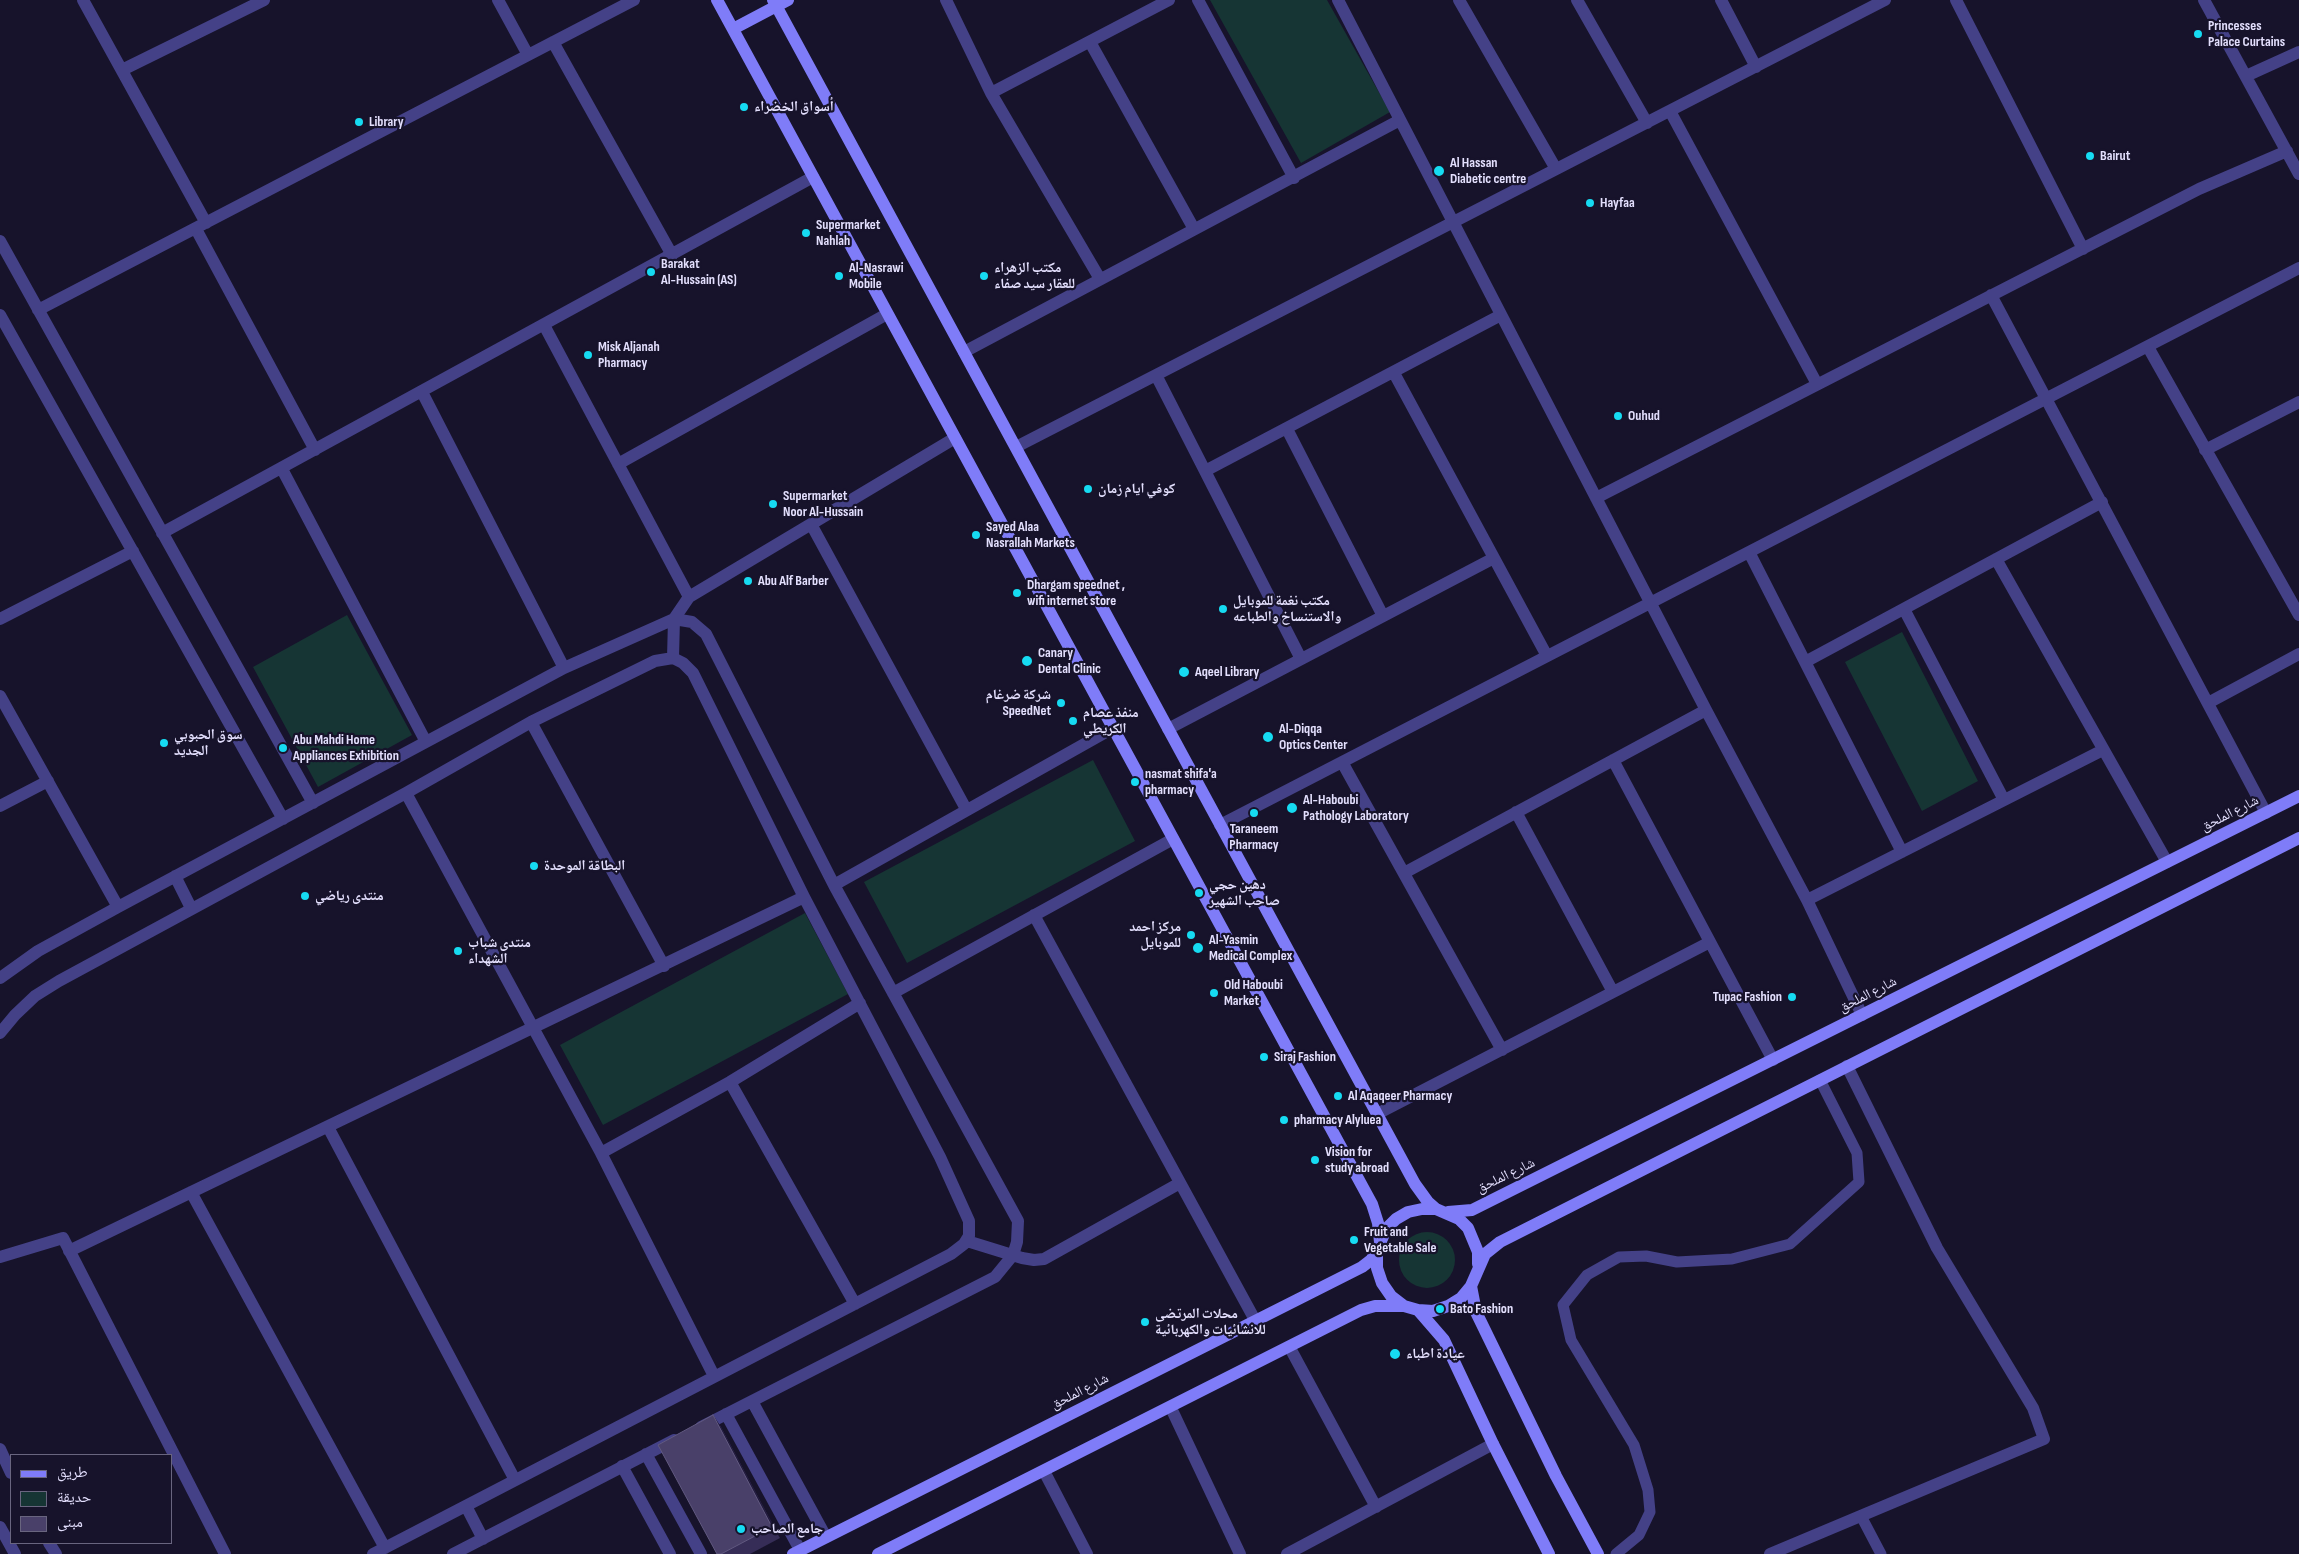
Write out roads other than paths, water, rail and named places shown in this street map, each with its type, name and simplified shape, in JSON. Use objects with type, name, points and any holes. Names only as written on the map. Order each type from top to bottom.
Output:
[{"type":"street","points":[[83,0],[122,70],[316,450]]},
{"type":"street","points":[[122,70],[264,0]]},
{"type":"street","points":[[498,0],[528,55]]},
{"type":"street","points":[[38,310],[634,0]]},
{"type":"street","points":[[717,0],[1372,1204],[1378,1223],[1377,1268],[1382,1283],[1392,1296],[1404,1306]]},
{"type":"street","points":[[946,0],[991,93],[1100,279]]},
{"type":"street","points":[[991,93],[1169,0]]},
{"type":"street","points":[[1198,0],[1294,178]]},
{"type":"street","points":[[1338,0],[1650,603],[1808,900],[1862,1015]]},
{"type":"street","points":[[1459,0],[1556,169]]},
{"type":"street","points":[[1577,0],[1647,122]]},
{"type":"street","points":[[1721,0],[1756,67]]},
{"type":"street","points":[[1016,447],[1885,0]]},
{"type":"street","points":[[1956,0],[2083,248]]},
{"type":"street","points":[[2204,0],[2299,174]]},
{"type":"street","points":[[733,29],[779,2],[964,352],[1420,1194],[1442,1211],[1464,1224],[1475,1239],[1478,1264]]},
{"type":"street","points":[[553,42],[672,255]]},
{"type":"street","points":[[1090,42],[1194,229]]},
{"type":"street","points":[[2246,76],[2299,52]]},
{"type":"street","points":[[1670,111],[1817,384]]},
{"type":"street","points":[[964,352],[1400,120]]},
{"type":"street","points":[[1596,498],[2200,189],[2287,151]]},
{"type":"street","points":[[162,533],[814,177]]},
{"type":"street","points":[[0,242],[313,803]]},
{"type":"street","points":[[1220,825],[2299,268]]},
{"type":"street","points":[[1991,295],[2266,813]]},
{"type":"street","points":[[618,464],[888,314]]},
{"type":"street","points":[[0,315],[283,818]]},
{"type":"street","points":[[1205,471],[1501,315]]},
{"type":"street","points":[[544,325],[690,597]]},
{"type":"street","points":[[2148,346],[2299,615]]},
{"type":"street","points":[[1394,373],[1547,656]]},
{"type":"street","points":[[1156,375],[1301,659]]},
{"type":"street","points":[[422,392],[564,668]]},
{"type":"street","points":[[2206,450],[2299,402]]},
{"type":"street","points":[[1287,429],[1383,616]]},
{"type":"street","points":[[0,978],[38,951],[118,907],[564,668],[674,619],[690,597],[955,438]]},
{"type":"street","points":[[282,469],[426,742]]},
{"type":"street","points":[[1805,662],[2102,502]]},
{"type":"street","points":[[811,524],[966,809]]},
{"type":"street","points":[[0,619],[133,551]]},
{"type":"street","points":[[1749,552],[1902,852]]},
{"type":"street","points":[[1168,728],[1494,558]]},
{"type":"street","points":[[1996,559],[2167,862]]},
{"type":"street","points":[[1904,609],[2004,800]]},
{"type":"street","points":[[673,658],[674,619]]},
{"type":"street","points":[[453,1554],[995,1277],[1013,1255],[1017,1242],[1018,1220],[834,885],[706,634],[692,622],[674,619]]},
{"type":"street","points":[[2208,703],[2299,654]]},
{"type":"street","points":[[0,1033],[28,1002],[59,981],[406,793],[531,722],[655,661],[673,658],[684,663],[693,673],[804,897],[940,1157],[970,1226],[967,1241],[951,1254],[373,1554]]},
{"type":"street","points":[[0,696],[118,907]]},
{"type":"street","points":[[1404,873],[1706,710]]},
{"type":"street","points":[[531,722],[664,966]]},
{"type":"street","points":[[834,885],[1113,728]]},
{"type":"street","points":[[1808,900],[2103,750]]},
{"type":"street","points":[[1613,760],[1773,1060]]},
{"type":"street","points":[[1342,762],[1502,1050]]},
{"type":"street","points":[[0,806],[48,781]]},
{"type":"street","points":[[406,793],[601,1153],[714,1376]]},
{"type":"street","name":"شارع الملحق","points":[[1442,1211],[1472,1210],[2299,796]]},
{"type":"street","points":[[1516,812],[1613,992]]},
{"type":"street","points":[[1598,1554],[1556,1476],[1476,1312],[1472,1286],[1478,1264],[1485,1254],[1500,1242],[2299,838]]},
{"type":"street","points":[[893,993],[1173,840]]},
{"type":"street","points":[[175,876],[191,908]]},
{"type":"street","points":[[69,1251],[804,897]]},
{"type":"street","points":[[1034,915],[1255,1320]]},
{"type":"street","points":[[1377,1114],[1710,942]]},
{"type":"street","points":[[601,1153],[730,1082],[860,1003]]},
{"type":"street","points":[[1770,1554],[2044,1440],[2033,1408],[1937,1248],[1847,1066]]},
{"type":"street","points":[[730,1082],[855,1304]]},
{"type":"street","points":[[328,1127],[515,1480]]},
{"type":"street","points":[[967,1241],[1034,1260],[1044,1259],[1180,1183]]},
{"type":"street","points":[[191,1192],[385,1548]]},
{"type":"street","points":[[1378,1246],[1386,1229],[1396,1219],[1408,1212],[1422,1208],[1442,1211]]},
{"type":"street","points":[[0,1256],[63,1238],[225,1554]]},
{"type":"street","name":"شارع الملحق","points":[[796,1552],[1362,1267],[1371,1260],[1378,1246]]},
{"type":"street","points":[[878,1554],[1290,1348],[1361,1310],[1375,1306],[1404,1306],[1418,1310],[1433,1310],[1448,1306],[1461,1298],[1472,1286]]},
{"type":"street","points":[[1418,1310],[1444,1340],[1493,1444],[1549,1554]]},
{"type":"street","points":[[1290,1348],[1376,1507]]},
{"type":"street","points":[[752,1401],[826,1537]]},
{"type":"street","points":[[1171,1408],[1240,1554]]},
{"type":"street","points":[[726,1414],[796,1552]]},
{"type":"street","points":[[1287,1554],[1493,1444]]},
{"type":"street","points":[[0,1449],[10,1471]]},
{"type":"street","points":[[646,1454],[701,1554]]},
{"type":"street","points":[[622,1466],[670,1554]]},
{"type":"street","points":[[1044,1471],[1087,1554]]},
{"type":"street","points":[[466,1506],[483,1539]]},
{"type":"street","points":[[0,1527],[15,1554]]},
{"type":"lane","points":[[1616,1554],[1639,1535],[1650,1512],[1648,1490],[1634,1445],[1571,1340],[1563,1305],[1587,1275],[1619,1257],[1646,1256],[1676,1262],[1732,1259],[1790,1244],[1859,1182],[1857,1153],[1820,1080]]},
{"type":"lane","points":[[1861,1516],[1881,1554]]},
{"type":"place","name":"Princesses Palace Curtains","points":[[2198,34]]},
{"type":"place","name":"أسواق الخضراء","points":[[744,107]]},
{"type":"place","name":"Library","points":[[359,122]]},
{"type":"place","name":"Bairut","points":[[2090,156]]},
{"type":"place","name":"Al Hassan Diabetic centre","points":[[1439,171]]},
{"type":"place","name":"Hayfaa","points":[[1590,203]]},
{"type":"place","name":"Supermarket Nahlah","points":[[806,233]]},
{"type":"place","name":"Barakat Al-Hussain (AS)","points":[[651,272]]},
{"type":"place","name":"Al-Nasrawi Mobile","points":[[839,276]]},
{"type":"place","name":"مكتب الزهراء للعقار سيد صفاء","points":[[984,276]]},
{"type":"place","name":"Misk Aljanah Pharmacy","points":[[588,355]]},
{"type":"place","name":"Ouhud","points":[[1618,416]]},
{"type":"place","name":"كوفي ايام زمان","points":[[1088,489]]},
{"type":"place","name":"Supermarket Noor Al-Hussain","points":[[773,504]]},
{"type":"place","name":"Sayed Alaa Nasrallah Markets","points":[[976,535]]},
{"type":"place","name":"Abu Alf Barber","points":[[748,581]]},
{"type":"place","name":"Dhargam speednet , wifi internet store","points":[[1017,593]]},
{"type":"place","name":"مكتب نغمة للموبايل والاستنساخ والطباعه","points":[[1223,609]]},
{"type":"place","name":"Canary Dental Clinic","points":[[1027,661]]},
{"type":"place","name":"Aqeel Library","points":[[1184,672]]},
{"type":"place","name":"شركة ضرغام SpeedNet","points":[[1061,703]]},
{"type":"place","name":"منفذ عصام الكريطي","points":[[1073,721]]},
{"type":"place","name":"Al-Diqqa Optics Center","points":[[1268,737]]},
{"type":"place","name":"سوق الحبوبي الجديد","points":[[164,743]]},
{"type":"place","name":"Abu Mahdi Home Appliances Exhibition","points":[[283,748]]},
{"type":"place","name":"nasmat shifa'a pharmacy","points":[[1135,782]]},
{"type":"place","name":"Al-Haboubi Pathology Laboratory","points":[[1292,808]]},
{"type":"place","name":"Taraneem Pharmacy","points":[[1254,813]]},
{"type":"place","name":"البطاقة الموحدة","points":[[534,866]]},
{"type":"place","name":"دهين حجي صاحب الشهير","points":[[1199,893]]},
{"type":"place","name":"منتدى رياضي","points":[[305,896]]},
{"type":"place","name":"مركز احمد للموبايل","points":[[1191,935]]},
{"type":"place","name":"Al-Yasmin Medical Complex","points":[[1198,948]]},
{"type":"place","name":"منتدى شباب الشهداء","points":[[458,951]]},
{"type":"place","name":"Old Haboubi Market","points":[[1214,993]]},
{"type":"place","name":"Tupac Fashion","points":[[1792,997]]},
{"type":"place","name":"Siraj Fashion","points":[[1264,1057]]},
{"type":"place","name":"Al Aqaqeer Pharmacy","points":[[1338,1096]]},
{"type":"place","name":"pharmacy Alyluea","points":[[1284,1120]]},
{"type":"place","name":"Vision for study abroad","points":[[1315,1160]]},
{"type":"place","name":"Fruit and Vegetable Sale","points":[[1354,1240]]},
{"type":"place","name":"Bato Fashion","points":[[1440,1309]]},
{"type":"place","name":"محلات المرتضى للانشائيات والكهربائية","points":[[1145,1322]]},
{"type":"place","name":"عيادة اطباء","points":[[1395,1354]]},
{"type":"place","name":"جامع الصاحب","points":[[741,1529]]}]
